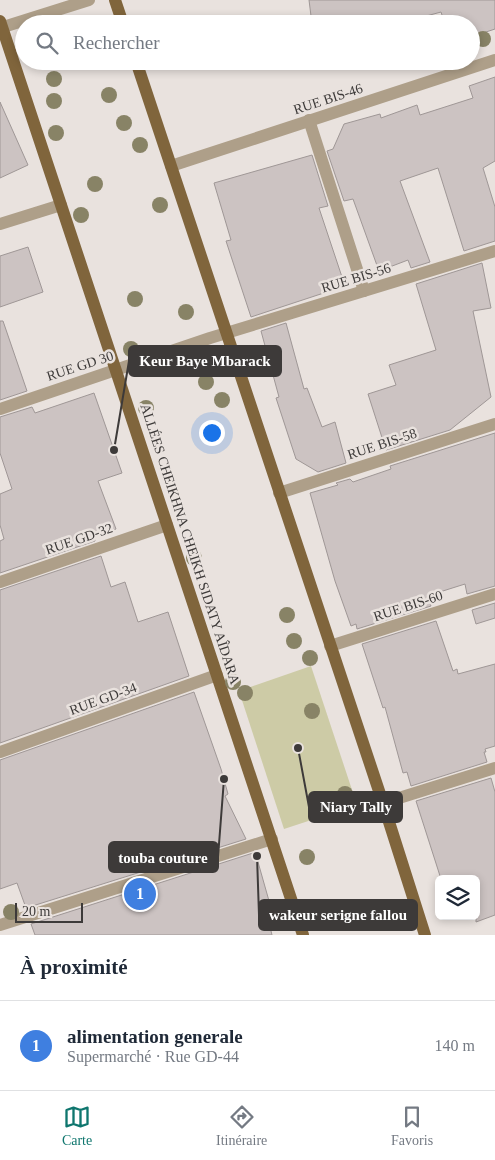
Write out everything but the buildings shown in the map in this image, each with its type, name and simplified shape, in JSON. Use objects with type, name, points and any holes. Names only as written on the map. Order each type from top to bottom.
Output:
[{"type":"main road","points":[[116,0],[120,15]]},
{"type":"main road","name":"ALLÉES CHEIKHNA CHEIKH SIDATY AÎDARA","points":[[1,25],[15,67]]},
{"type":"main road","name":"ALLÉES CHEIKHNA CHEIKH SIDATY AÎDARA","points":[[16,70],[303,935]]},
{"type":"main road","points":[[139,70],[278,493],[383,803],[425,935]]},
{"type":"street","points":[[41,15],[89,0]]},
{"type":"street","points":[[1,25],[15,23]]},
{"type":"street","name":"RUE BIS-46","points":[[480,65],[495,60]]},
{"type":"street","name":"RUE BIS-46","points":[[170,166],[464,70]]},
{"type":"street","points":[[309,120],[364,291]]},
{"type":"street","points":[[0,224],[61,205]]},
{"type":"street","name":"RUE BIS-56","points":[[226,333],[495,251]]},
{"type":"street","name":"RUE GD 30","points":[[0,409],[226,333]]},
{"type":"street","name":"RUE BIS-58","points":[[278,493],[495,424]]},
{"type":"street","name":"RUE GD-32","points":[[0,582],[167,524]]},
{"type":"street","name":"RUE BIS-60","points":[[330,646],[495,594]]},
{"type":"street","name":"RUE GD-34","points":[[0,752],[217,675]]},
{"type":"street","points":[[383,803],[495,768]]},
{"type":"street","points":[[0,925],[272,840]]},
{"type":"shaded area","points":[[311,666],[357,805],[284,829],[239,691]]},
{"type":"place","name":"Keur Baye Mbarack","points":[[114,450]]},
{"type":"place","name":"Niary Tally","points":[[298,748]]},
{"type":"place","name":"touba couture","points":[[224,779]]},
{"type":"place","name":"wakeur serigne fallou","points":[[257,856]]},
{"type":"place","name":"alimentation generale","points":[[140,894]]}]
